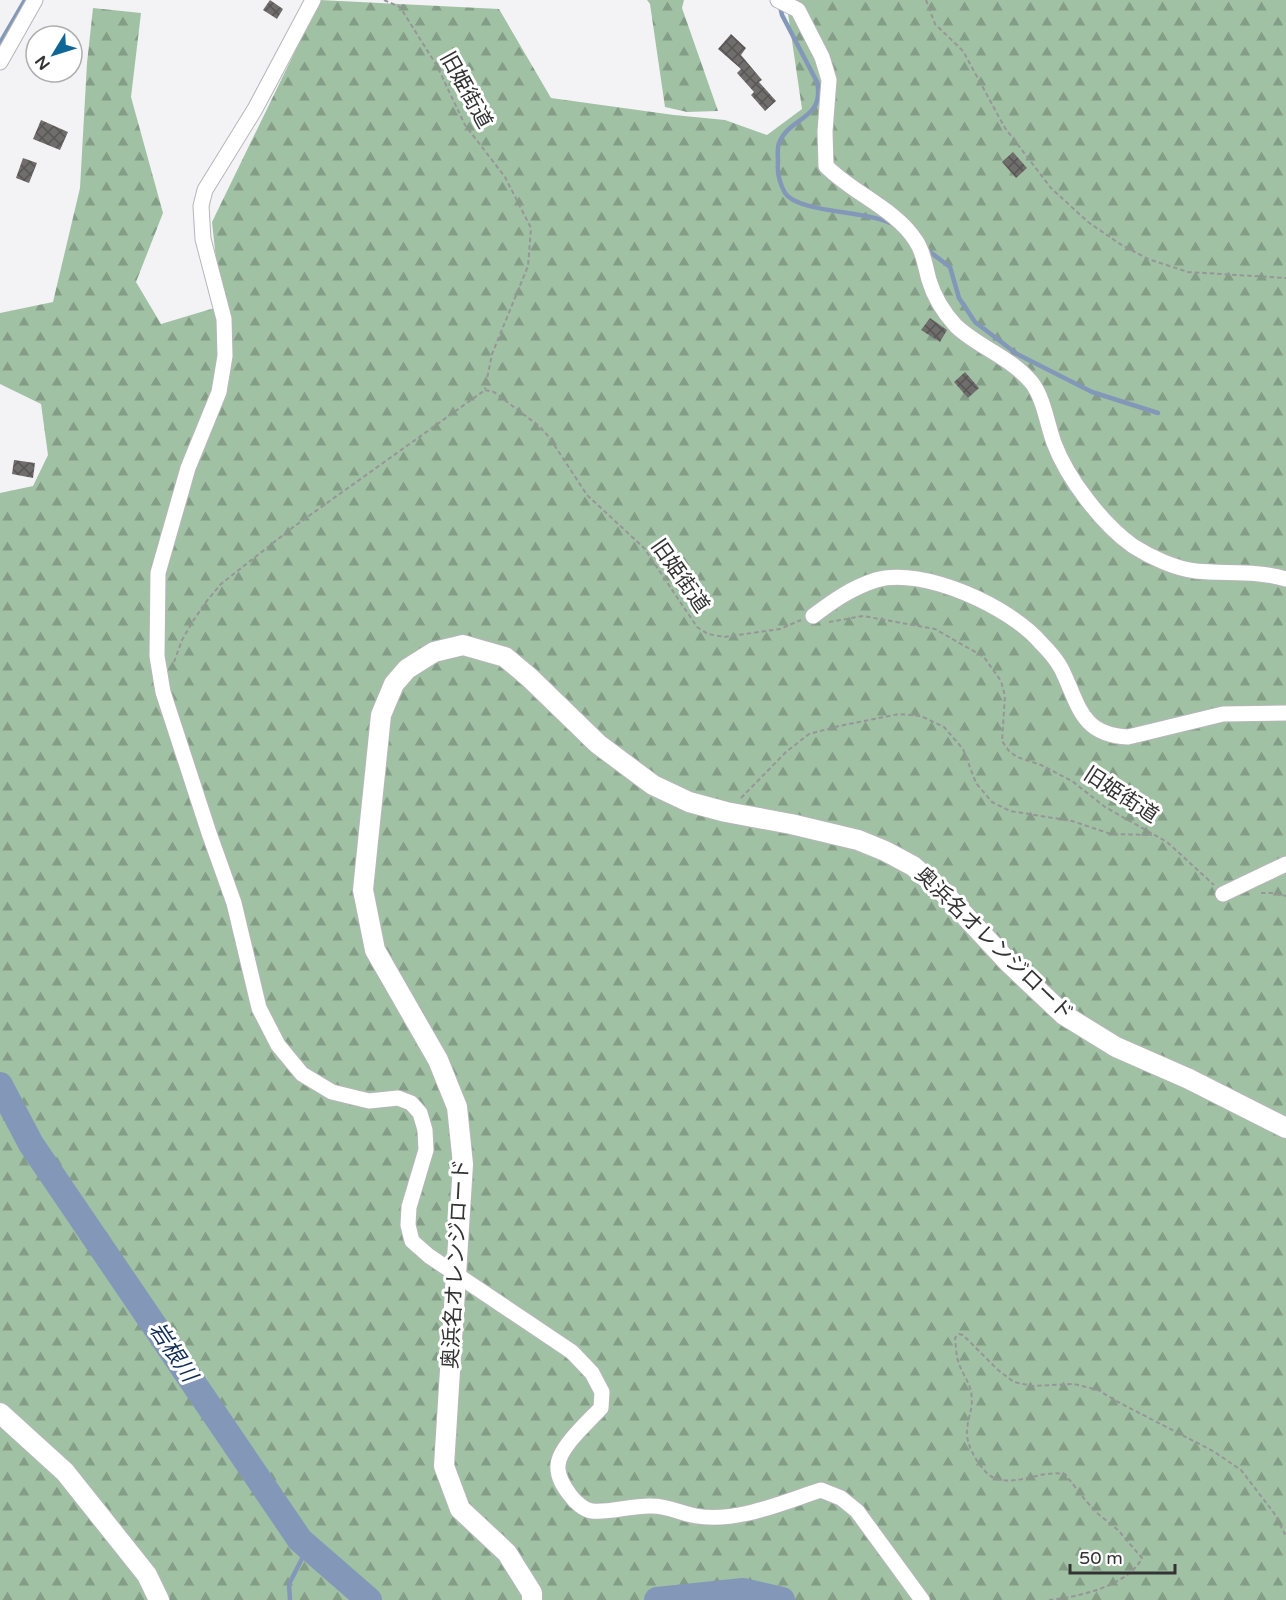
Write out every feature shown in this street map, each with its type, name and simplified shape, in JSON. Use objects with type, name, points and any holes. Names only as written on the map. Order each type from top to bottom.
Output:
[{"type":"street","points":[[0,62],[35,0]]},
{"type":"street","points":[[313,0],[255,109],[205,190],[201,206],[203,239],[224,319],[225,356],[219,392],[188,468],[158,573],[157,656],[163,692],[234,903],[259,1008],[278,1045],[302,1074],[332,1092],[369,1101],[398,1098],[411,1103],[420,1113],[425,1130],[426,1150],[409,1206],[408,1225],[412,1242],[429,1256],[572,1352],[592,1373],[602,1392],[601,1408],[563,1451],[558,1466],[562,1486],[576,1503],[591,1511],[649,1505],[665,1506],[697,1516],[727,1516],[753,1512],[821,1490],[841,1498],[857,1511],[922,1600]]},
{"type":"street","points":[[778,0],[798,10],[822,57],[829,80],[825,131],[826,166],[839,180],[900,222],[916,240],[924,256],[929,280],[938,302],[957,327],[1007,361],[1031,383],[1038,393],[1055,446],[1074,483],[1104,519],[1133,546],[1166,563],[1194,571],[1230,572],[1286,579]]},
{"type":"street","points":[[813,616],[844,592],[877,580],[895,577],[926,580],[972,595],[1020,624],[1040,640],[1060,666],[1078,708],[1090,725],[1100,731],[1128,737],[1223,714],[1286,713]]},
{"type":"street","name":"奥浜名オレンジロード","points":[[531,1600],[532,1593],[507,1553],[459,1509],[444,1466],[464,1164],[457,1107],[438,1060],[375,950],[363,890],[381,715],[394,684],[407,669],[434,652],[463,645],[506,657],[598,744],[653,785],[689,802],[858,840],[913,866],[943,892],[1009,963],[1064,1015],[1116,1047],[1189,1079],[1286,1128]]},
{"type":"street","points":[[1223,894],[1286,864]]},
{"type":"street","points":[[0,1413],[65,1472],[147,1575],[159,1600]]},
{"type":"path","name":"旧姫街道","points":[[384,0],[400,7],[437,66],[465,125],[505,177],[531,228],[528,266],[492,354],[485,390],[494,392],[539,426],[549,437],[587,495],[644,548],[697,627],[708,634],[724,636],[780,629],[813,616],[830,623],[863,616],[935,628],[984,657],[1001,681],[1005,696],[1002,741],[1009,751],[1017,757],[1041,765],[1071,781],[1105,807],[1179,850],[1223,894]]},
{"type":"path","points":[[926,0],[934,24],[963,51],[1005,128],[1051,188],[1088,222],[1120,244],[1148,259],[1188,272],[1286,278]]},
{"type":"path","points":[[163,692],[182,640],[206,602],[221,584],[292,528],[485,390]]},
{"type":"path","points":[[726,812],[786,752],[809,734],[899,714],[921,716],[944,727],[963,749],[976,783],[992,802],[1010,811],[1072,821],[1111,834],[1155,835]]},
{"type":"path","points":[[1049,1600],[1070,1598],[1110,1585],[1131,1573],[1142,1558],[1118,1530],[1097,1514],[1065,1474],[1040,1474],[1012,1482],[993,1479],[984,1471],[975,1457],[966,1433],[973,1406],[970,1387],[958,1361],[956,1335],[963,1335],[998,1370],[1014,1382],[1032,1386],[1074,1384],[1098,1390],[1213,1451],[1241,1470],[1274,1513],[1286,1536]]},
{"type":"green space","points":[[320,0],[499,9],[551,98],[725,120],[767,135],[802,109],[786,0],[1286,0],[1286,1600],[0,1600],[0,493],[33,486],[48,455],[41,404],[0,384],[0,313],[53,302],[80,188],[87,63],[93,8],[141,13],[131,97],[163,213],[136,282],[161,324],[221,306],[212,222]]},
{"type":"green space","points":[[647,0],[684,0],[682,8],[718,111],[687,112],[665,107],[650,4]]},
{"type":"building","points":[[270,0],[283,9],[277,19],[263,10]]},
{"type":"building","points":[[731,34],[746,48],[741,55],[762,80],[759,82],[776,101],[765,111],[751,95],[754,92],[737,73],[741,69],[718,49]]},
{"type":"building","points":[[41,120],[68,132],[60,150],[33,139]]},
{"type":"building","points":[[1013,152],[1027,168],[1016,178],[1002,162]]},
{"type":"building","points":[[23,158],[37,163],[29,183],[16,178]]},
{"type":"building","points":[[930,318],[947,330],[940,342],[921,330]]},
{"type":"building","points":[[965,372],[979,388],[968,398],[954,382]]},
{"type":"building","points":[[14,460],[35,463],[33,478],[12,474]]},
{"type":"waterway","name":"岩根川","points":[[0,43],[25,0]]},
{"type":"waterway","points":[[780,6],[782,15],[817,82],[818,94],[816,104],[811,111],[791,127],[779,143],[778,170],[785,193],[792,200],[804,204],[890,223]]},
{"type":"waterway","points":[[926,249],[950,267],[959,298],[975,322],[1017,354],[1092,392],[1158,413]]},
{"type":"waterway","name":"岩根川","points":[[0,1085],[31,1144],[300,1540],[369,1600]]},
{"type":"waterway","points":[[290,1600],[289,1584],[308,1547]]},
{"type":"waterway","name":"岩根川","points":[[657,1600],[743,1591],[782,1600]]}]
